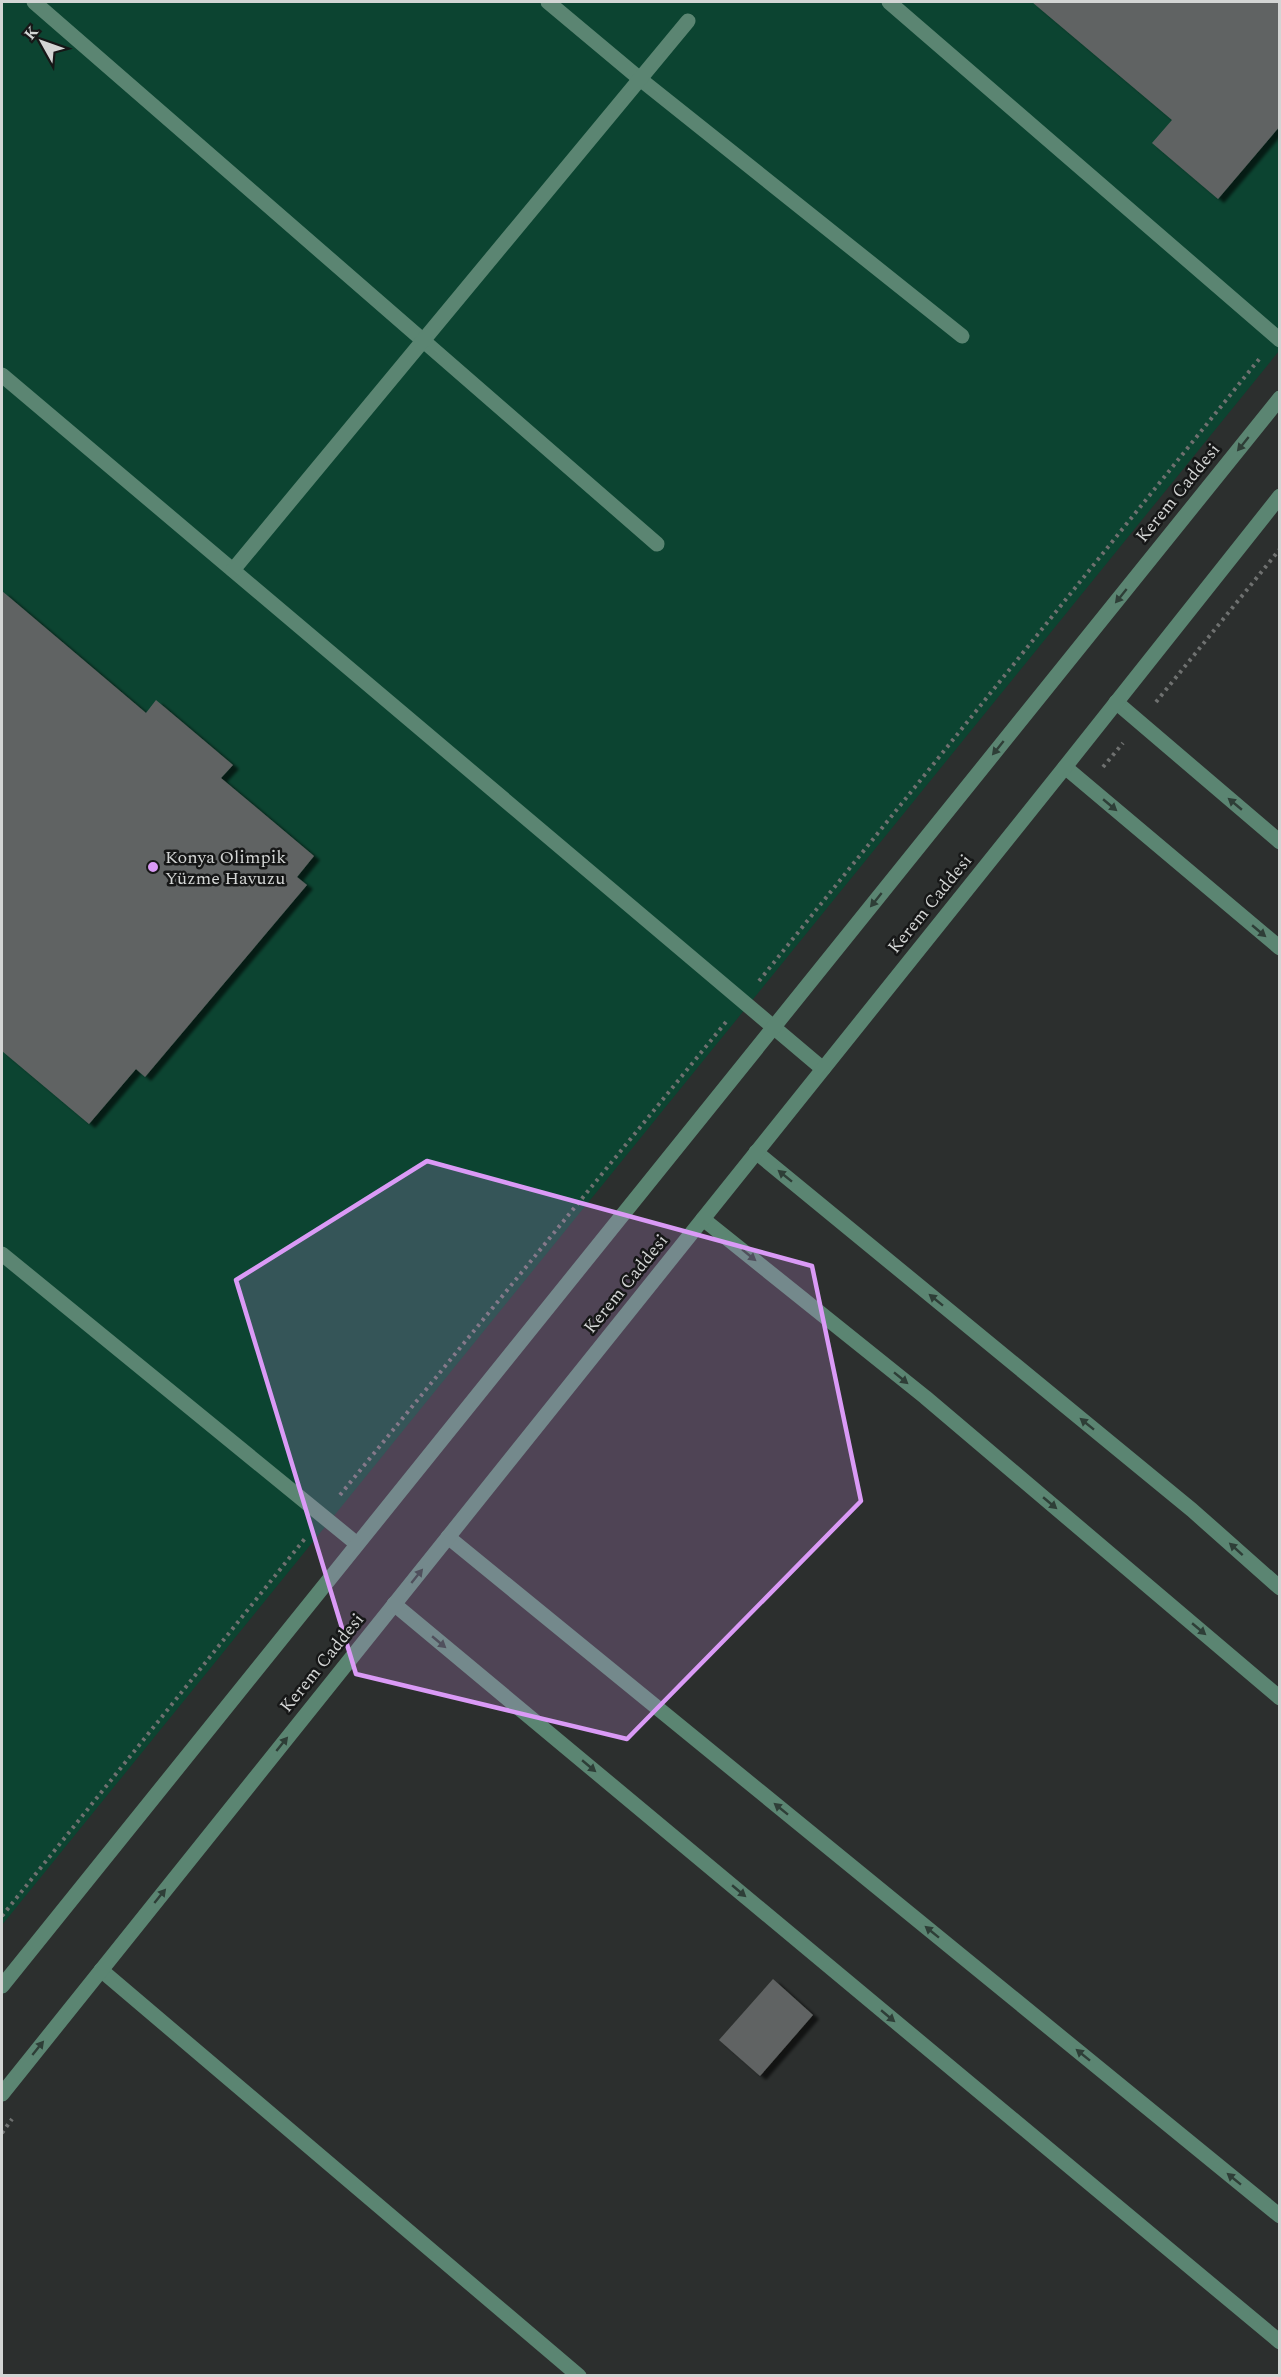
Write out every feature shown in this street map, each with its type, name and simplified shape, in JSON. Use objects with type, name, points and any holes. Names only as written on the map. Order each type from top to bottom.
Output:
[{"type":"street","points":[[34,2],[657,544]]},
{"type":"street","points":[[548,2],[640,79],[962,336]]},
{"type":"street","points":[[889,2],[1278,339]]},
{"type":"street","points":[[233,570],[688,21]]},
{"type":"street","points":[[2,375],[823,1069]]},
{"type":"street","name":"Kerem Caddesi","points":[[2,1986],[1280,398]]},
{"type":"street","name":"Kerem Caddesi","points":[[2,2094],[1065,768],[1280,496]]},
{"type":"street","points":[[1116,702],[1280,842]]},
{"type":"street","points":[[1065,768],[1280,948]]},
{"type":"street","points":[[756,1152],[1192,1510],[1280,1588]]},
{"type":"street","points":[[703,1219],[925,1397],[1280,1698]]},
{"type":"street","points":[[2,1254],[357,1544]]},
{"type":"street","points":[[448,1537],[1280,2216]]},
{"type":"street","points":[[394,1604],[1280,2342]]},
{"type":"street","points":[[101,1970],[579,2376]]},
{"type":"path","points":[[2,1917],[323,1516],[1278,339]]},
{"type":"path","points":[[1088,786],[1280,549]]},
{"type":"highlighted area","points":[[427,1161],[812,1266],[861,1501],[627,1739],[356,1674],[236,1280]]},
{"type":"green space","points":[[2,2],[1279,2],[1279,351],[2,1925]]},
{"type":"building","points":[[1032,2],[1280,2],[1280,126],[1218,199],[1152,143],[1172,120]]},
{"type":"building","name":"Konya Olimpik Yüzme Havuzu","points":[[2,591],[146,713],[156,700],[233,765],[221,778],[314,856],[297,877],[307,885],[145,1077],[136,1069],[89,1124],[2,1051]]},
{"type":"building","points":[[773,1979],[813,2015],[760,2076],[719,2040]]},
{"type":"place","name":"Konya Olimpik Yüzme Havuzu","points":[[153,867]]}]
